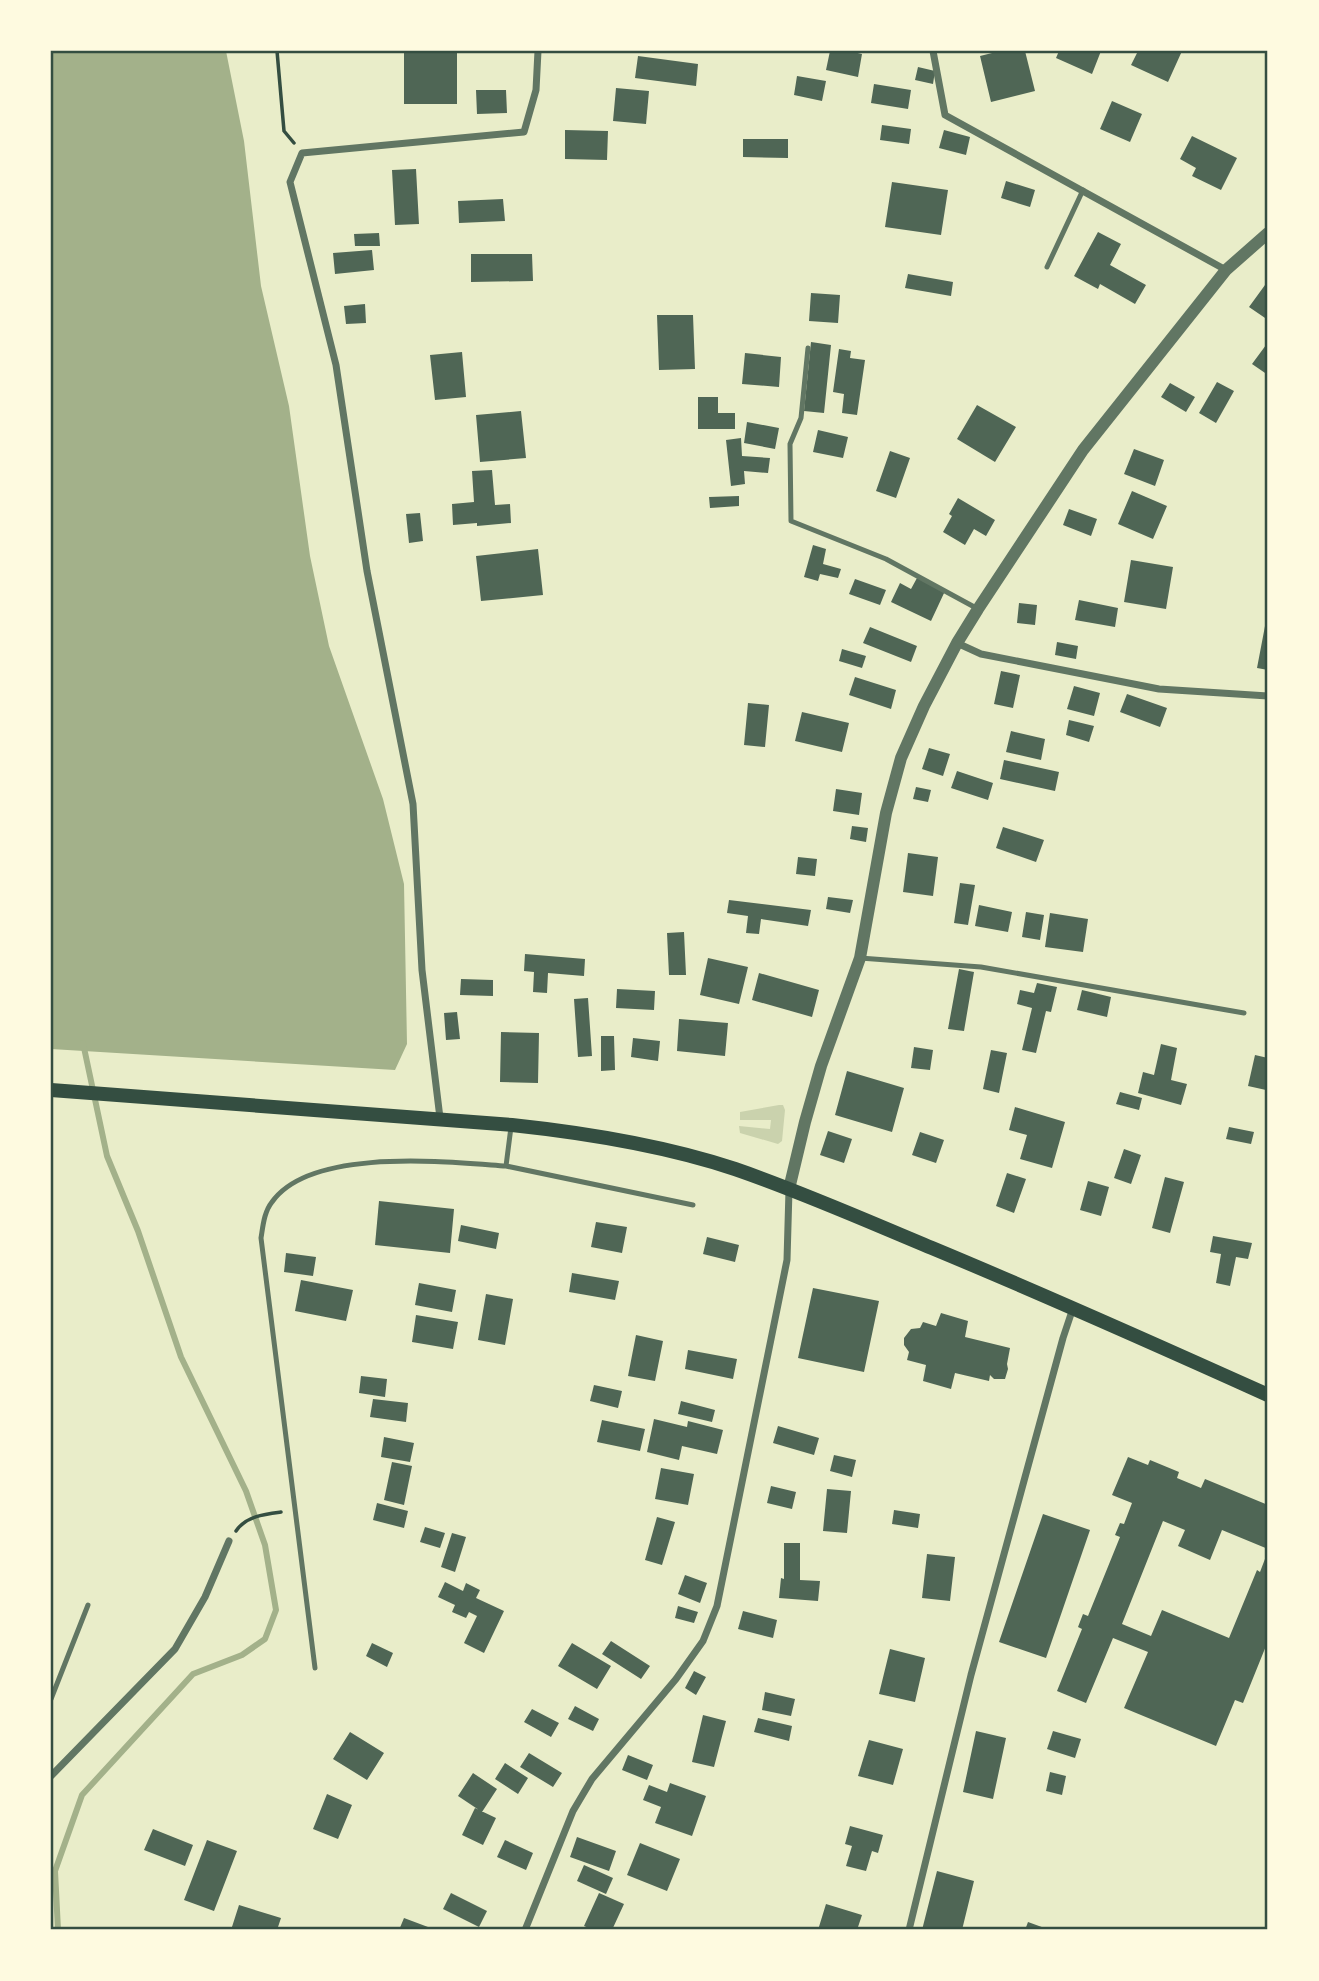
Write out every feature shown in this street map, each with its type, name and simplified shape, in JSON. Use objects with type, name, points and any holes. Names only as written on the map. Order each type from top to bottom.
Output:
[{"type":"main road","points":[[51,1090],[440,1118],[570,1132],[647,1145],[733,1169],[789,1189],[1073,1308],[1268,1395]]},
{"type":"street","points":[[440,1118],[422,970],[413,804],[367,571],[337,365],[290,182],[302,153],[524,132],[536,90],[538,51]]},
{"type":"street","points":[[933,51],[945,115],[1226,270]]},
{"type":"street","points":[[525,1930],[573,1811],[592,1779],[676,1679],[703,1641],[717,1606],[787,1260],[789,1189],[804,1122],[821,1066],[860,958],[886,814],[901,758],[957,643],[1083,450],[1226,270],[1268,233]]},
{"type":"street","points":[[957,643],[981,654],[1159,689],[1268,696]]},
{"type":"street","points":[[909,1930],[971,1675],[1073,1308]]},
{"type":"street","points":[[51,1776],[175,1649],[205,1597],[229,1541]]},
{"type":"lane","points":[[1047,267],[1083,190]]},
{"type":"lane","points":[[808,348],[801,418],[790,444],[791,521],[886,559],[978,609]]},
{"type":"lane","points":[[860,958],[981,967],[1244,1013]]},
{"type":"lane","points":[[506,1166],[512,1125]]},
{"type":"lane","points":[[315,1668],[261,1238],[265,1216],[272,1201],[292,1183],[321,1171],[360,1163],[437,1161],[506,1166],[693,1205]]},
{"type":"lane","points":[[51,1699],[88,1605]]},
{"type":"path","points":[[277,51],[284,131],[302,153]]},
{"type":"path","points":[[242,1523],[263,1515],[294,1510]]},
{"type":"shaded area","points":[[51,51],[226,51],[244,141],[261,286],[289,406],[310,556],[329,646],[383,799],[404,884],[407,1044],[395,1070],[51,1049]]},
{"type":"shaded area","points":[[783,1105],[785,1110],[782,1141],[778,1144],[740,1133],[739,1126],[770,1129],[771,1120],[740,1120],[740,1112]]},
{"type":"building","points":[[404,51],[457,51],[457,104],[404,104]]},
{"type":"building","points":[[830,51],[862,54],[858,77],[826,70]]},
{"type":"building","points":[[1000,51],[1025,51],[1035,91],[991,102],[980,56]]},
{"type":"building","points":[[1059,51],[1101,51],[1092,74],[1056,58]]},
{"type":"building","points":[[1138,51],[1182,51],[1168,82],[1131,65]]},
{"type":"building","points":[[638,56],[698,64],[696,86],[635,78]]},
{"type":"building","points":[[918,67],[935,71],[933,84],[915,80]]},
{"type":"building","points":[[797,76],[826,81],[822,101],[794,95]]},
{"type":"building","points":[[874,84],[911,90],[908,109],[871,103]]},
{"type":"building","points":[[616,88],[649,91],[646,124],[613,121]]},
{"type":"building","points":[[476,90],[506,90],[507,113],[477,114]]},
{"type":"building","points":[[1112,101],[1142,114],[1130,142],[1100,129]]},
{"type":"building","points":[[882,125],[911,129],[909,144],[880,140]]},
{"type":"building","points":[[565,130],[608,131],[607,160],[565,159]]},
{"type":"building","points":[[944,130],[970,137],[966,155],[939,148]]},
{"type":"building","points":[[1192,136],[1237,158],[1221,190],[1192,176],[1196,168],[1180,159]]},
{"type":"building","points":[[743,139],[788,139],[788,158],[743,157]]},
{"type":"building","points":[[416,169],[419,224],[395,225],[392,170]]},
{"type":"building","points":[[1006,181],[1035,190],[1030,207],[1001,198]]},
{"type":"building","points":[[892,182],[948,190],[941,235],[885,227]]},
{"type":"building","points":[[503,199],[505,221],[459,223],[458,201]]},
{"type":"building","points":[[1098,232],[1121,244],[1110,265],[1146,285],[1135,304],[1100,284],[1098,289],[1074,276]]},
{"type":"building","points":[[379,233],[380,246],[355,246],[354,234]]},
{"type":"building","points":[[372,250],[374,270],[335,274],[333,253]]},
{"type":"building","points":[[471,254],[532,254],[533,281],[471,282]]},
{"type":"building","points":[[908,274],[953,282],[951,296],[905,288]]},
{"type":"building","points":[[1265,285],[1268,287],[1268,320],[1249,307]]},
{"type":"building","points":[[811,293],[840,295],[838,323],[809,321]]},
{"type":"building","points":[[365,304],[366,323],[346,324],[344,306]]},
{"type":"building","points":[[657,315],[693,315],[695,369],[659,370]]},
{"type":"building","points":[[811,342],[831,345],[824,413],[804,411]]},
{"type":"building","points":[[1266,345],[1268,347],[1268,375],[1252,364]]},
{"type":"building","points":[[839,349],[851,351],[850,358],[865,360],[857,415],[842,413],[844,394],[833,392]]},
{"type":"building","points":[[462,352],[466,397],[435,400],[430,355]]},
{"type":"building","points":[[745,353],[781,357],[779,387],[742,384]]},
{"type":"building","points":[[1217,382],[1234,391],[1216,423],[1199,413]]},
{"type":"building","points":[[1170,383],[1195,397],[1186,412],[1161,397]]},
{"type":"building","points":[[698,397],[718,397],[718,413],[735,413],[735,429],[698,429]]},
{"type":"building","points":[[977,405],[1016,427],[995,462],[957,439]]},
{"type":"building","points":[[521,411],[526,458],[480,462],[476,415]]},
{"type":"building","points":[[747,422],[779,428],[775,449],[744,443]]},
{"type":"building","points":[[818,430],[848,437],[843,458],[813,452]]},
{"type":"building","points":[[741,438],[742,456],[770,458],[768,473],[744,471],[745,484],[731,486],[726,440]]},
{"type":"building","points":[[1134,449],[1164,460],[1155,486],[1124,474]]},
{"type":"building","points":[[890,451],[910,458],[896,498],[876,491]]},
{"type":"building","points":[[492,470],[495,505],[510,504],[511,523],[453,525],[452,504],[474,502],[472,471]]},
{"type":"building","points":[[1132,491],[1167,506],[1153,539],[1118,524]]},
{"type":"building","points":[[739,496],[739,506],[710,508],[709,497]]},
{"type":"building","points":[[958,498],[995,520],[986,536],[974,529],[965,545],[943,532]]},
{"type":"building","points":[[1069,509],[1097,519],[1091,536],[1063,525]]},
{"type":"building","points":[[420,513],[423,541],[409,543],[406,514]]},
{"type":"building","points":[[813,545],[826,549],[823,564],[841,569],[838,578],[820,574],[818,581],[804,577]]},
{"type":"building","points":[[538,549],[543,595],[481,601],[476,556]]},
{"type":"building","points":[[1131,560],[1173,567],[1166,609],[1124,602]]},
{"type":"building","points":[[917,578],[945,591],[931,621],[891,602],[900,583],[911,589]]},
{"type":"building","points":[[855,579],[886,590],[880,605],[849,594]]},
{"type":"building","points":[[1079,600],[1118,608],[1115,627],[1075,620]]},
{"type":"building","points":[[1019,603],[1037,605],[1035,625],[1017,623]]},
{"type":"building","points":[[1265,626],[1268,627],[1268,670],[1257,668]]},
{"type":"building","points":[[870,627],[917,646],[911,662],[863,643]]},
{"type":"building","points":[[1057,642],[1078,646],[1076,659],[1055,655]]},
{"type":"building","points":[[842,649],[866,656],[862,668],[839,661]]},
{"type":"building","points":[[1001,671],[1020,675],[1013,708],[994,704]]},
{"type":"building","points":[[855,677],[896,690],[891,709],[849,695]]},
{"type":"building","points":[[1074,686],[1100,693],[1094,716],[1067,709]]},
{"type":"building","points":[[1127,694],[1167,708],[1160,727],[1120,712]]},
{"type":"building","points":[[748,703],[769,705],[765,747],[744,745]]},
{"type":"building","points":[[802,712],[849,723],[842,752],[795,741]]},
{"type":"building","points":[[1069,720],[1094,726],[1089,742],[1066,735]]},
{"type":"building","points":[[1011,731],[1045,739],[1041,760],[1006,752]]},
{"type":"building","points":[[929,748],[950,754],[943,776],[922,769]]},
{"type":"building","points":[[1004,760],[1059,772],[1055,791],[1000,779]]},
{"type":"building","points":[[957,771],[993,783],[988,800],[951,788]]},
{"type":"building","points":[[916,787],[931,790],[928,802],[913,799]]},
{"type":"building","points":[[836,789],[862,793],[859,815],[833,811]]},
{"type":"building","points":[[852,826],[868,828],[866,842],[850,839]]},
{"type":"building","points":[[1003,827],[1044,840],[1036,862],[996,848]]},
{"type":"building","points":[[908,853],[938,857],[933,896],[903,892]]},
{"type":"building","points":[[798,857],[817,859],[815,876],[796,874]]},
{"type":"building","points":[[960,883],[975,885],[968,925],[954,923]]},
{"type":"building","points":[[828,897],[853,900],[850,913],[826,909]]},
{"type":"building","points":[[729,900],[811,910],[808,926],[761,919],[759,934],[746,933],[748,916],[727,913]]},
{"type":"building","points":[[979,905],[1012,912],[1008,932],[975,926]]},
{"type":"building","points":[[1026,912],[1044,915],[1040,940],[1022,937]]},
{"type":"building","points":[[1050,913],[1088,919],[1083,952],[1045,947]]},
{"type":"building","points":[[684,932],[686,975],[669,975],[667,933]]},
{"type":"building","points":[[525,954],[585,959],[584,976],[548,973],[547,993],[533,992],[534,972],[524,971]]},
{"type":"building","points":[[708,958],[748,967],[739,1004],[700,995]]},
{"type":"building","points":[[959,969],[974,972],[964,1031],[948,1029]]},
{"type":"building","points":[[759,973],[819,990],[812,1017],[752,1000]]},
{"type":"building","points":[[461,979],[493,980],[493,996],[460,995]]},
{"type":"building","points":[[1037,983],[1057,987],[1051,1012],[1046,1011],[1036,1053],[1022,1050],[1032,1008],[1017,1004],[1020,990],[1034,993]]},
{"type":"building","points":[[617,989],[655,991],[654,1010],[616,1008]]},
{"type":"building","points":[[1082,990],[1111,997],[1107,1017],[1077,1010]]},
{"type":"building","points":[[588,998],[592,1056],[578,1057],[574,999]]},
{"type":"building","points":[[457,1012],[460,1039],[446,1040],[444,1013]]},
{"type":"building","points":[[679,1019],[728,1023],[725,1056],[677,1051]]},
{"type":"building","points":[[501,1032],[539,1033],[538,1083],[500,1082]]},
{"type":"building","points":[[601,1036],[614,1036],[615,1070],[601,1071]]},
{"type":"building","points":[[633,1038],[660,1041],[658,1061],[631,1057]]},
{"type":"building","points":[[1161,1044],[1177,1048],[1171,1080],[1187,1084],[1181,1105],[1138,1093],[1143,1072],[1154,1075]]},
{"type":"building","points":[[914,1047],[933,1050],[930,1070],[911,1068]]},
{"type":"building","points":[[991,1050],[1007,1053],[999,1093],[983,1089]]},
{"type":"building","points":[[1255,1055],[1268,1058],[1266,1090],[1248,1086]]},
{"type":"building","points":[[847,1071],[904,1088],[892,1132],[835,1115]]},
{"type":"building","points":[[1120,1092],[1142,1098],[1139,1110],[1116,1104]]},
{"type":"building","points":[[1015,1107],[1065,1122],[1052,1168],[1020,1159],[1027,1135],[1009,1130]]},
{"type":"building","points":[[1229,1127],[1254,1132],[1251,1144],[1226,1139]]},
{"type":"building","points":[[828,1131],[852,1139],[844,1163],[820,1155]]},
{"type":"building","points":[[920,1132],[944,1140],[936,1163],[912,1155]]},
{"type":"building","points":[[1124,1149],[1141,1155],[1131,1184],[1114,1178]]},
{"type":"building","points":[[1007,1173],[1026,1179],[1014,1213],[996,1206]]},
{"type":"building","points":[[1165,1177],[1184,1182],[1170,1233],[1152,1228]]},
{"type":"building","points":[[1088,1181],[1109,1187],[1101,1216],[1080,1210]]},
{"type":"building","points":[[379,1201],[454,1209],[450,1253],[375,1245]]},
{"type":"building","points":[[596,1222],[627,1227],[622,1253],[591,1247]]},
{"type":"building","points":[[461,1225],[499,1233],[496,1249],[458,1241]]},
{"type":"building","points":[[1213,1236],[1252,1243],[1248,1259],[1236,1257],[1230,1286],[1216,1283],[1221,1254],[1210,1252]]},
{"type":"building","points":[[707,1237],[739,1245],[735,1262],[703,1254]]},
{"type":"building","points":[[286,1253],[316,1257],[313,1276],[284,1272]]},
{"type":"building","points":[[572,1273],[619,1281],[615,1300],[569,1292]]},
{"type":"building","points":[[301,1280],[353,1290],[346,1321],[295,1311]]},
{"type":"building","points":[[419,1283],[456,1290],[452,1312],[415,1305]]},
{"type":"building","points":[[813,1288],[879,1301],[864,1372],[798,1358]]},
{"type":"building","points":[[486,1294],[513,1299],[505,1345],[478,1340]]},
{"type":"building","points":[[941,1313],[968,1321],[965,1337],[1010,1348],[1005,1379],[994,1379],[990,1375],[989,1381],[955,1373],[951,1389],[923,1381],[926,1365],[907,1360],[909,1352],[904,1345],[904,1338],[911,1329],[920,1328],[923,1322],[936,1326]]},
{"type":"building","points":[[416,1315],[458,1322],[453,1349],[412,1342]]},
{"type":"building","points":[[636,1335],[663,1341],[655,1381],[628,1376]]},
{"type":"building","points":[[688,1350],[737,1359],[733,1379],[685,1369]]},
{"type":"building","points":[[361,1376],[387,1379],[385,1397],[359,1393]]},
{"type":"building","points":[[594,1385],[622,1391],[618,1408],[590,1401]]},
{"type":"building","points":[[373,1399],[408,1403],[406,1422],[370,1417]]},
{"type":"building","points":[[681,1401],[715,1410],[712,1422],[678,1414]]},
{"type":"building","points":[[654,1419],[687,1427],[688,1421],[723,1430],[717,1454],[682,1446],[679,1460],[647,1452]]},
{"type":"building","points":[[602,1420],[645,1429],[640,1451],[597,1442]]},
{"type":"building","points":[[778,1426],[819,1438],[814,1455],[773,1443]]},
{"type":"building","points":[[384,1437],[414,1443],[410,1462],[381,1457]]},
{"type":"building","points":[[834,1455],[856,1460],[852,1477],[830,1471]]},
{"type":"building","points":[[1128,1457],[1148,1465],[1150,1460],[1179,1472],[1177,1478],[1201,1488],[1205,1479],[1268,1505],[1268,1549],[1222,1530],[1210,1560],[1178,1546],[1185,1530],[1163,1521],[1122,1624],[1151,1636],[1162,1610],[1229,1638],[1257,1570],[1260,1572],[1268,1551],[1268,1641],[1243,1703],[1235,1700],[1216,1746],[1124,1708],[1148,1652],[1113,1638],[1086,1703],[1057,1691],[1082,1629],[1078,1627],[1083,1614],[1088,1616],[1120,1537],[1115,1535],[1120,1523],[1124,1524],[1132,1503],[1112,1495]]},
{"type":"building","points":[[392,1462],[412,1466],[404,1505],[384,1500]]},
{"type":"building","points":[[661,1468],[694,1474],[688,1505],[655,1499]]},
{"type":"building","points":[[771,1486],[796,1492],[792,1509],[767,1503]]},
{"type":"building","points":[[827,1489],[851,1491],[847,1533],[823,1531]]},
{"type":"building","points":[[377,1503],[408,1511],[404,1528],[373,1520]]},
{"type":"building","points":[[894,1510],[920,1514],[918,1528],[892,1524]]},
{"type":"building","points":[[1043,1514],[1090,1530],[1046,1658],[999,1642]]},
{"type":"building","points":[[657,1517],[675,1522],[662,1565],[645,1560]]},
{"type":"building","points":[[425,1527],[445,1533],[440,1548],[420,1542]]},
{"type":"building","points":[[452,1533],[466,1537],[455,1572],[441,1567]]},
{"type":"building","points":[[784,1543],[800,1543],[800,1580],[820,1581],[818,1601],[779,1598],[781,1578],[784,1579]]},
{"type":"building","points":[[927,1554],[955,1557],[950,1601],[922,1598]]},
{"type":"building","points":[[685,1575],[707,1583],[700,1603],[678,1594]]},
{"type":"building","points":[[445,1582],[463,1591],[466,1583],[480,1590],[476,1598],[504,1611],[484,1653],[464,1643],[477,1616],[469,1612],[466,1618],[452,1612],[455,1605],[438,1597]]},
{"type":"building","points":[[678,1606],[698,1612],[694,1623],[675,1618]]},
{"type":"building","points":[[743,1611],[777,1620],[773,1638],[738,1629]]},
{"type":"building","points":[[611,1641],[650,1666],[641,1679],[602,1654]]},
{"type":"building","points":[[372,1643],[393,1653],[387,1667],[366,1656]]},
{"type":"building","points":[[572,1643],[611,1666],[597,1689],[558,1666]]},
{"type":"building","points":[[890,1649],[925,1658],[915,1702],[879,1694]]},
{"type":"building","points":[[694,1671],[706,1677],[696,1695],[685,1688]]},
{"type":"building","points":[[765,1692],[795,1699],[791,1716],[762,1710]]},
{"type":"building","points":[[575,1706],[599,1719],[593,1731],[568,1719]]},
{"type":"building","points":[[532,1709],[559,1723],[551,1737],[524,1722]]},
{"type":"building","points":[[703,1715],[726,1721],[714,1767],[692,1762]]},
{"type":"building","points":[[758,1718],[792,1726],[789,1741],[754,1732]]},
{"type":"building","points":[[976,1731],[1006,1738],[993,1799],[963,1792]]},
{"type":"building","points":[[1053,1731],[1081,1739],[1075,1758],[1047,1749]]},
{"type":"building","points":[[350,1732],[384,1753],[367,1780],[333,1759]]},
{"type":"building","points":[[869,1740],[903,1749],[893,1785],[858,1776]]},
{"type":"building","points":[[529,1753],[562,1773],[553,1787],[520,1767]]},
{"type":"building","points":[[628,1755],[653,1765],[647,1780],[622,1770]]},
{"type":"building","points":[[505,1763],[528,1778],[518,1794],[495,1779]]},
{"type":"building","points":[[1050,1772],[1066,1776],[1062,1795],[1046,1791]]},
{"type":"building","points":[[473,1773],[497,1789],[482,1812],[458,1796]]},
{"type":"building","points":[[670,1783],[706,1796],[692,1836],[655,1823],[661,1807],[643,1800],[649,1785],[667,1792]]},
{"type":"building","points":[[327,1794],[352,1805],[338,1839],[313,1829]]},
{"type":"building","points":[[475,1808],[496,1818],[483,1845],[462,1835]]},
{"type":"building","points":[[850,1826],[883,1835],[878,1853],[872,1851],[866,1871],[846,1866],[852,1846],[845,1844]]},
{"type":"building","points":[[153,1829],[193,1845],[185,1866],[144,1850]]},
{"type":"building","points":[[577,1837],[616,1851],[609,1871],[570,1857]]},
{"type":"building","points":[[207,1840],[237,1851],[214,1911],[184,1900]]},
{"type":"building","points":[[505,1840],[533,1853],[526,1870],[497,1857]]},
{"type":"building","points":[[640,1843],[680,1859],[667,1891],[627,1875]]},
{"type":"building","points":[[584,1865],[613,1878],[606,1894],[577,1881]]},
{"type":"building","points":[[937,1871],[974,1881],[962,1930],[922,1930]]},
{"type":"building","points":[[451,1893],[487,1911],[479,1927],[443,1909]]},
{"type":"building","points":[[599,1893],[624,1904],[612,1930],[593,1930],[584,1926]]},
{"type":"building","points":[[826,1904],[862,1915],[857,1930],[818,1930]]},
{"type":"building","points":[[239,1905],[281,1918],[277,1930],[231,1930]]},
{"type":"building","points":[[404,1918],[436,1930],[399,1930]]},
{"type":"building","points":[[1028,1922],[1050,1930],[1025,1930]]},
{"type":"waterway","points":[[58,1930],[55,1871],[82,1795],[193,1674],[242,1655],[265,1639],[276,1610],[265,1545],[246,1491],[181,1357],[138,1231],[107,1156],[83,1043]]}]
